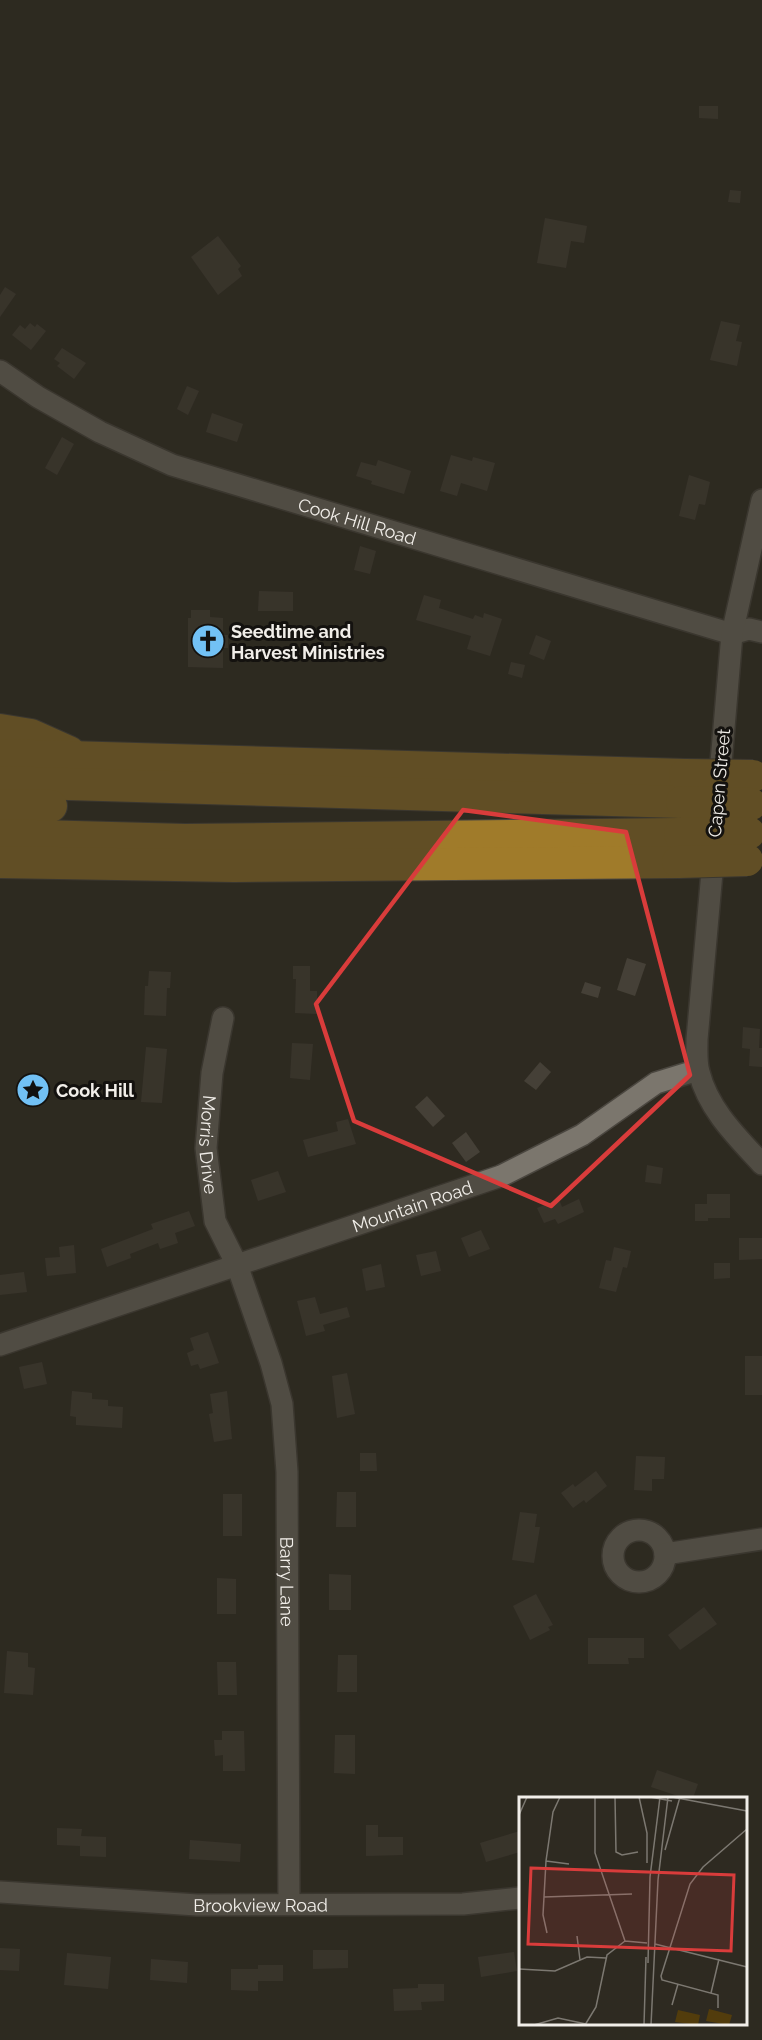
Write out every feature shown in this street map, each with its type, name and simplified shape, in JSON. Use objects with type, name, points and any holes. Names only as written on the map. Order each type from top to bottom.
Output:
[{"type":"highway","points":[[0,730],[39,738],[80,759]]},
{"type":"highway","points":[[0,755],[684,788],[756,818]]},
{"type":"highway","points":[[0,782],[447,796]]},
{"type":"highway","points":[[0,805],[204,807],[684,788]]},
{"type":"highway","points":[[0,862],[234,866],[679,848],[756,818]]},
{"type":"highway","points":[[0,823],[145,830],[322,832],[679,848]]},
{"type":"highway","points":[[0,835],[185,840],[401,837]]},
{"type":"highway","points":[[0,877],[38,864]]},
{"type":"street","name":"Cook Hill Road","points":[[0,371],[38,397],[100,432],[172,465],[732,634]]},
{"type":"street","name":"Capen Street","points":[[698,1070],[697,1039],[732,634],[762,500]]},
{"type":"street","points":[[732,634],[749,629],[762,632]]},
{"type":"street","name":"Morris Drive","points":[[223,1018],[212,1073],[206,1149],[215,1221],[237,1265]]},
{"type":"street","points":[[698,1070],[707,1096],[716,1110],[762,1164]]},
{"type":"street","name":"Mountain Road","points":[[0,1345],[501,1176],[582,1135],[656,1083],[698,1070]]},
{"type":"street","name":"Barry Lane","points":[[237,1265],[271,1363],[282,1404],[287,1472],[289,1904]]},
{"type":"street","points":[[665,1554],[762,1539]]},
{"type":"street","name":"Brookview Road","points":[[0,1892],[197,1905],[463,1904],[519,1898]]},
{"type":"highlighted area","points":[[463,810],[626,832],[690,1075],[551,1206],[354,1121],[316,1004]]},
{"type":"building","points":[[699,106],[718,106],[718,119],[699,118]]},
{"type":"building","points":[[730,190],[741,191],[740,203],[728,202]]},
{"type":"building","points":[[545,218],[587,226],[584,243],[571,241],[566,268],[537,263]]},
{"type":"building","points":[[218,236],[241,266],[238,269],[242,276],[218,295],[191,257]]},
{"type":"building","points":[[5,287],[16,294],[0,317],[0,295]]},
{"type":"building","points":[[721,321],[740,325],[736,341],[742,342],[737,366],[710,360]]},
{"type":"building","points":[[30,323],[35,327],[37,324],[46,331],[31,350],[12,335],[20,325],[25,329]]},
{"type":"building","points":[[62,348],[86,363],[74,379],[57,366],[60,363],[54,359]]},
{"type":"building","points":[[187,386],[199,391],[188,415],[177,409]]},
{"type":"building","points":[[212,413],[243,424],[237,442],[206,432]]},
{"type":"building","points":[[62,437],[74,444],[57,475],[45,468]]},
{"type":"building","points":[[451,455],[472,461],[473,457],[495,463],[487,491],[461,483],[457,496],[440,491]]},
{"type":"building","points":[[378,460],[411,471],[404,494],[371,484],[372,481],[356,476],[361,462],[376,466]]},
{"type":"building","points":[[689,475],[710,482],[705,505],[699,504],[695,520],[679,516]]},
{"type":"building","points":[[360,546],[376,551],[370,574],[354,570]]},
{"type":"building","points":[[259,591],[293,592],[293,611],[258,611]]},
{"type":"building","points":[[424,595],[441,600],[439,608],[473,619],[475,615],[483,618],[484,613],[502,619],[490,656],[467,649],[471,636],[416,620]]},
{"type":"building","name":"Seedtime and Harvest Ministries","points":[[191,610],[210,610],[210,617],[223,618],[223,635],[228,635],[228,648],[223,648],[223,668],[188,667],[188,618],[191,618]]},
{"type":"building","points":[[536,635],[551,641],[544,660],[529,654]]},
{"type":"building","points":[[511,662],[525,665],[522,678],[508,674]]},
{"type":"building","points":[[627,958],[646,964],[635,996],[617,990]]},
{"type":"building","points":[[293,966],[310,966],[310,991],[317,991],[317,1014],[295,1013],[296,979],[293,979]]},
{"type":"building","points":[[149,971],[171,972],[170,988],[167,988],[166,1016],[144,1015],[145,986],[148,986]]},
{"type":"building","points":[[585,982],[601,987],[598,998],[581,993]]},
{"type":"building","points":[[743,1027],[760,1029],[759,1048],[762,1048],[762,1067],[749,1066],[750,1049],[742,1048]]},
{"type":"building","points":[[292,1043],[313,1044],[310,1080],[290,1078]]},
{"type":"building","points":[[146,1047],[167,1049],[162,1103],[141,1102]]},
{"type":"building","points":[[540,1062],[551,1072],[536,1090],[524,1081]]},
{"type":"building","points":[[427,1096],[445,1116],[433,1127],[415,1107]]},
{"type":"building","points":[[348,1119],[356,1144],[308,1157],[303,1140],[338,1131],[336,1122]]},
{"type":"building","points":[[466,1132],[480,1152],[466,1162],[452,1143]]},
{"type":"building","points":[[647,1165],[663,1168],[661,1184],[645,1182]]},
{"type":"building","points":[[278,1171],[286,1192],[258,1201],[251,1180]]},
{"type":"building","points":[[707,1194],[730,1194],[730,1218],[708,1218],[708,1221],[695,1221],[695,1204],[707,1204]]},
{"type":"building","points":[[559,1199],[562,1207],[579,1199],[584,1212],[558,1224],[555,1219],[544,1223],[537,1208]]},
{"type":"building","points":[[189,1211],[195,1226],[175,1233],[178,1243],[160,1249],[158,1243],[130,1254],[131,1258],[107,1267],[101,1249],[153,1229],[151,1224]]},
{"type":"building","points":[[481,1230],[490,1249],[469,1257],[461,1238]]},
{"type":"building","points":[[739,1238],[762,1238],[762,1259],[739,1260]]},
{"type":"building","points":[[74,1245],[76,1273],[47,1276],[45,1258],[60,1257],[59,1247]]},
{"type":"building","points":[[614,1247],[631,1251],[627,1268],[623,1267],[616,1292],[599,1288],[606,1260],[611,1261]]},
{"type":"building","points":[[436,1251],[441,1271],[421,1276],[416,1255]]},
{"type":"building","points":[[714,1263],[730,1263],[730,1278],[714,1279]]},
{"type":"building","points":[[381,1264],[385,1287],[366,1291],[362,1269]]},
{"type":"building","points":[[24,1272],[27,1292],[0,1295],[0,1275]]},
{"type":"building","points":[[315,1297],[320,1314],[347,1307],[350,1317],[323,1325],[325,1331],[306,1336],[297,1301]]},
{"type":"building","points":[[208,1332],[219,1363],[200,1369],[198,1364],[191,1366],[187,1353],[194,1350],[190,1338]]},
{"type":"building","points":[[745,1356],[762,1356],[762,1395],[745,1395]]},
{"type":"building","points":[[42,1362],[47,1384],[24,1389],[19,1367]]},
{"type":"building","points":[[347,1373],[355,1414],[337,1418],[332,1376]]},
{"type":"building","points":[[72,1391],[92,1393],[92,1399],[108,1400],[108,1406],[123,1407],[122,1428],[76,1425],[76,1417],[70,1416]]},
{"type":"building","points":[[227,1391],[232,1439],[214,1442],[209,1414],[213,1413],[210,1394]]},
{"type":"building","points":[[360,1453],[376,1453],[377,1471],[360,1471]]},
{"type":"building","points":[[636,1456],[665,1457],[664,1479],[652,1479],[652,1491],[634,1490]]},
{"type":"building","points":[[596,1471],[607,1486],[586,1503],[584,1500],[573,1508],[561,1493],[573,1484],[575,1487]]},
{"type":"building","points":[[337,1492],[356,1492],[356,1527],[336,1527]]},
{"type":"building","points":[[223,1494],[242,1494],[242,1536],[223,1536]]},
{"type":"building","points":[[520,1512],[537,1514],[535,1527],[540,1527],[534,1563],[512,1560]]},
{"type":"building","points":[[329,1574],[351,1575],[351,1610],[329,1610]]},
{"type":"building","points":[[217,1578],[236,1579],[236,1614],[217,1614]]},
{"type":"building","points":[[536,1594],[553,1625],[548,1627],[550,1630],[530,1640],[513,1606]]},
{"type":"building","points":[[704,1607],[717,1624],[680,1650],[668,1635]]},
{"type":"building","points":[[588,1638],[644,1638],[644,1658],[628,1658],[629,1664],[588,1664]]},
{"type":"building","points":[[7,1651],[28,1653],[28,1667],[35,1668],[33,1695],[4,1693]]},
{"type":"building","points":[[338,1655],[357,1655],[357,1692],[337,1692]]},
{"type":"building","points":[[217,1662],[236,1662],[237,1695],[218,1695]]},
{"type":"building","points":[[222,1731],[244,1731],[245,1771],[223,1771],[223,1755],[215,1756],[214,1740],[222,1740]]},
{"type":"building","points":[[335,1735],[355,1735],[355,1774],[334,1773]]},
{"type":"building","points":[[657,1770],[698,1784],[693,1797],[681,1797],[651,1787]]},
{"type":"building","points":[[366,1825],[378,1825],[378,1837],[403,1837],[403,1855],[366,1856]]},
{"type":"building","points":[[57,1828],[82,1829],[81,1836],[106,1837],[106,1857],[80,1856],[80,1846],[57,1845]]},
{"type":"building","points":[[519,1831],[519,1852],[486,1862],[480,1843]]},
{"type":"building","points":[[190,1840],[241,1844],[240,1862],[189,1859]]},
{"type":"building","points":[[0,1948],[20,1949],[19,1971],[0,1970]]},
{"type":"building","points":[[313,1950],[348,1950],[348,1968],[313,1969]]},
{"type":"building","points":[[514,1952],[517,1971],[481,1977],[478,1957]]},
{"type":"building","points":[[67,1953],[111,1957],[108,1989],[64,1985]]},
{"type":"building","points":[[151,1959],[188,1962],[187,1983],[150,1980]]},
{"type":"building","points":[[258,1965],[283,1965],[283,1981],[258,1981],[258,1991],[231,1990],[231,1969],[258,1969]]},
{"type":"building","points":[[418,1984],[444,1984],[444,2001],[421,2002],[422,2010],[394,2011],[393,1989],[418,1988]]},
{"type":"place","name":"Seedtime and Harvest Ministries","points":[[208,641]]},
{"type":"place","name":"Cook Hill","points":[[33,1090]]}]
